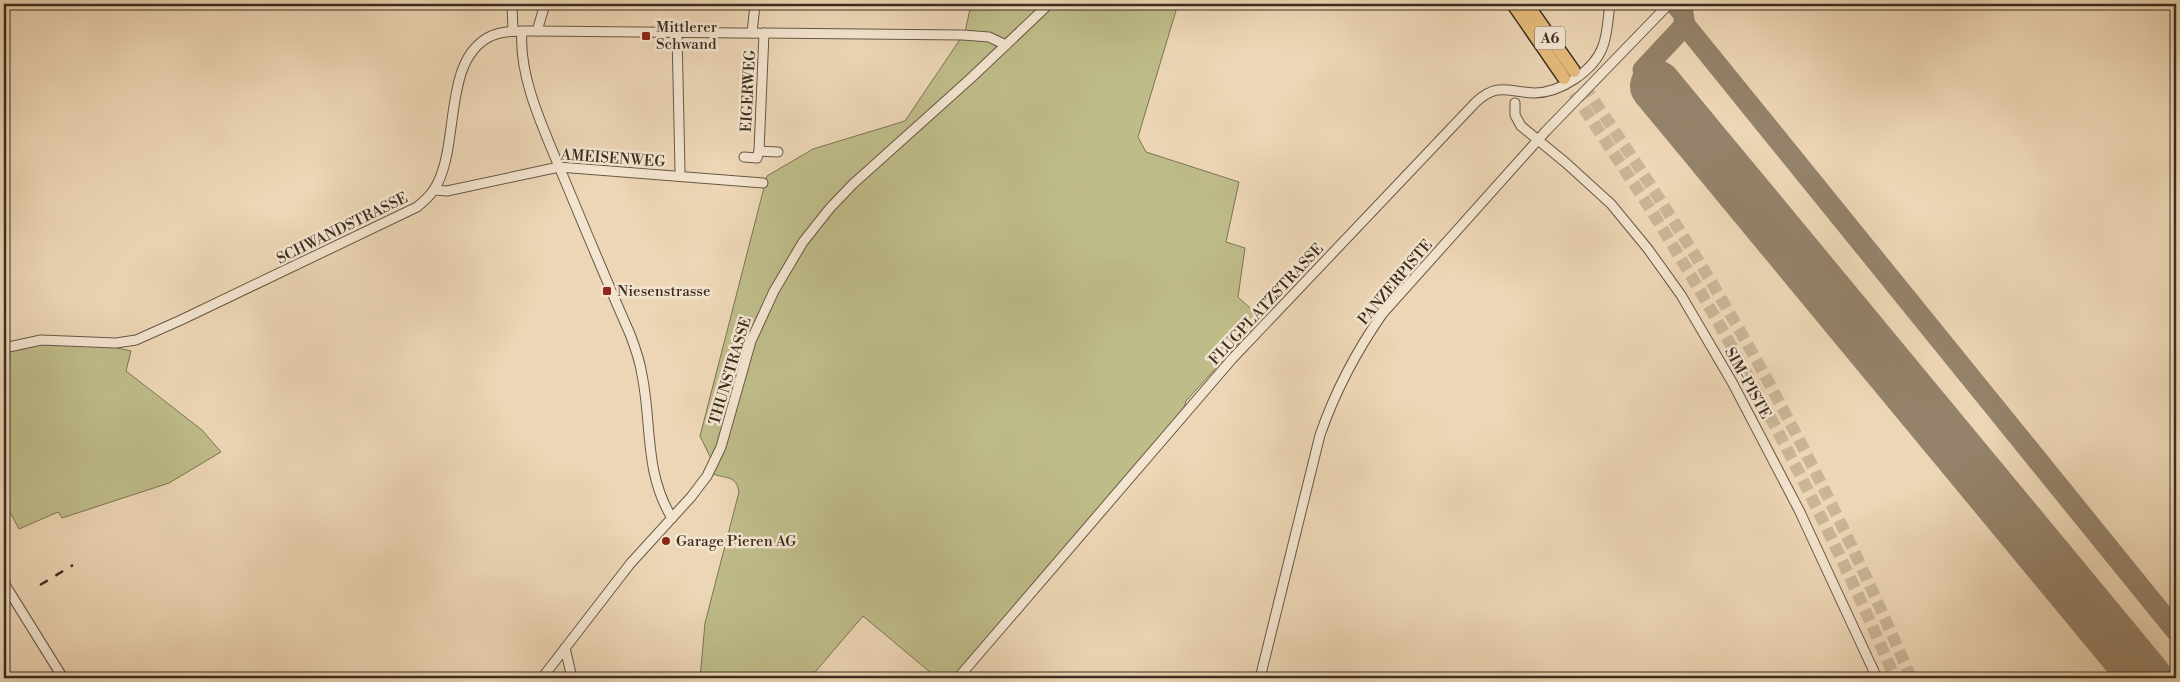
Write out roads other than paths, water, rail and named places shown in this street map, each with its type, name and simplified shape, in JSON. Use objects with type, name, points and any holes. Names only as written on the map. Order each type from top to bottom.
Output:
[{"type":"highway","name":"A6","points":[[1513,4],[1569,75],[1527,4]]},
{"type":"street","points":[[512,4],[528,85],[558,167],[636,352],[643,375],[649,449],[654,476],[672,518]]},
{"type":"street","points":[[536,31],[545,4]]},
{"type":"street","points":[[752,33],[755,4]]},
{"type":"street","name":"THUNSTRASSE","points":[[542,678],[630,564],[698,488],[715,461],[725,435],[751,341],[777,284],[803,242],[830,208],[853,184],[1049,4]]},
{"type":"street","name":"FLUGPLATZSTRASSE","points":[[958,678],[1232,359],[1476,102],[1487,93],[1500,89],[1535,93],[1553,90],[1590,65],[1603,46],[1610,4]]},
{"type":"street","name":"PANZERPISTE","points":[[1260,678],[1320,435],[1329,409],[1363,343],[1383,313],[1538,139],[1669,4]]},
{"type":"street","name":"SCHWANDSTRASSE","points":[[4,348],[41,340],[116,343],[150,335],[404,215],[421,204],[434,190],[444,165],[465,62],[476,47],[497,34],[536,31],[983,36],[995,38],[1006,45]]},
{"type":"street","points":[[677,33],[680,171]]},
{"type":"street","name":"EIGERWEG","points":[[744,157],[757,158],[759,151],[764,33]]},
{"type":"street","points":[[1590,65],[1600,74]]},
{"type":"street","name":"SIM-PISTE","points":[[1515,103],[1517,121],[1520,126],[1592,185],[1629,224],[1681,295],[1740,398],[1799,510],[1877,678]]},
{"type":"street","name":"EIGERWEG","points":[[759,151],[778,152]]},
{"type":"street","name":"AMEISENWEG","points":[[434,190],[447,191],[558,167],[762,182]]},
{"type":"street","points":[[4,583],[63,678]]},
{"type":"street","points":[[565,648],[572,678]]},
{"type":"tunnel","points":[[1574,71],[1639,167],[1696,257],[1764,374],[1796,433],[1856,555],[1911,678]]},
{"type":"tunnel","points":[[1564,78],[1649,207],[1750,379],[1811,497],[1895,678]]},
{"type":"railway","points":[[40,585],[73,565]]},
{"type":"place","name":"Mittlerer Schwand","points":[[646,36]]},
{"type":"place","name":"Niesenstrasse","points":[[607,291]]},
{"type":"place","name":"Garage Pieren AG","points":[[666,541]]}]
